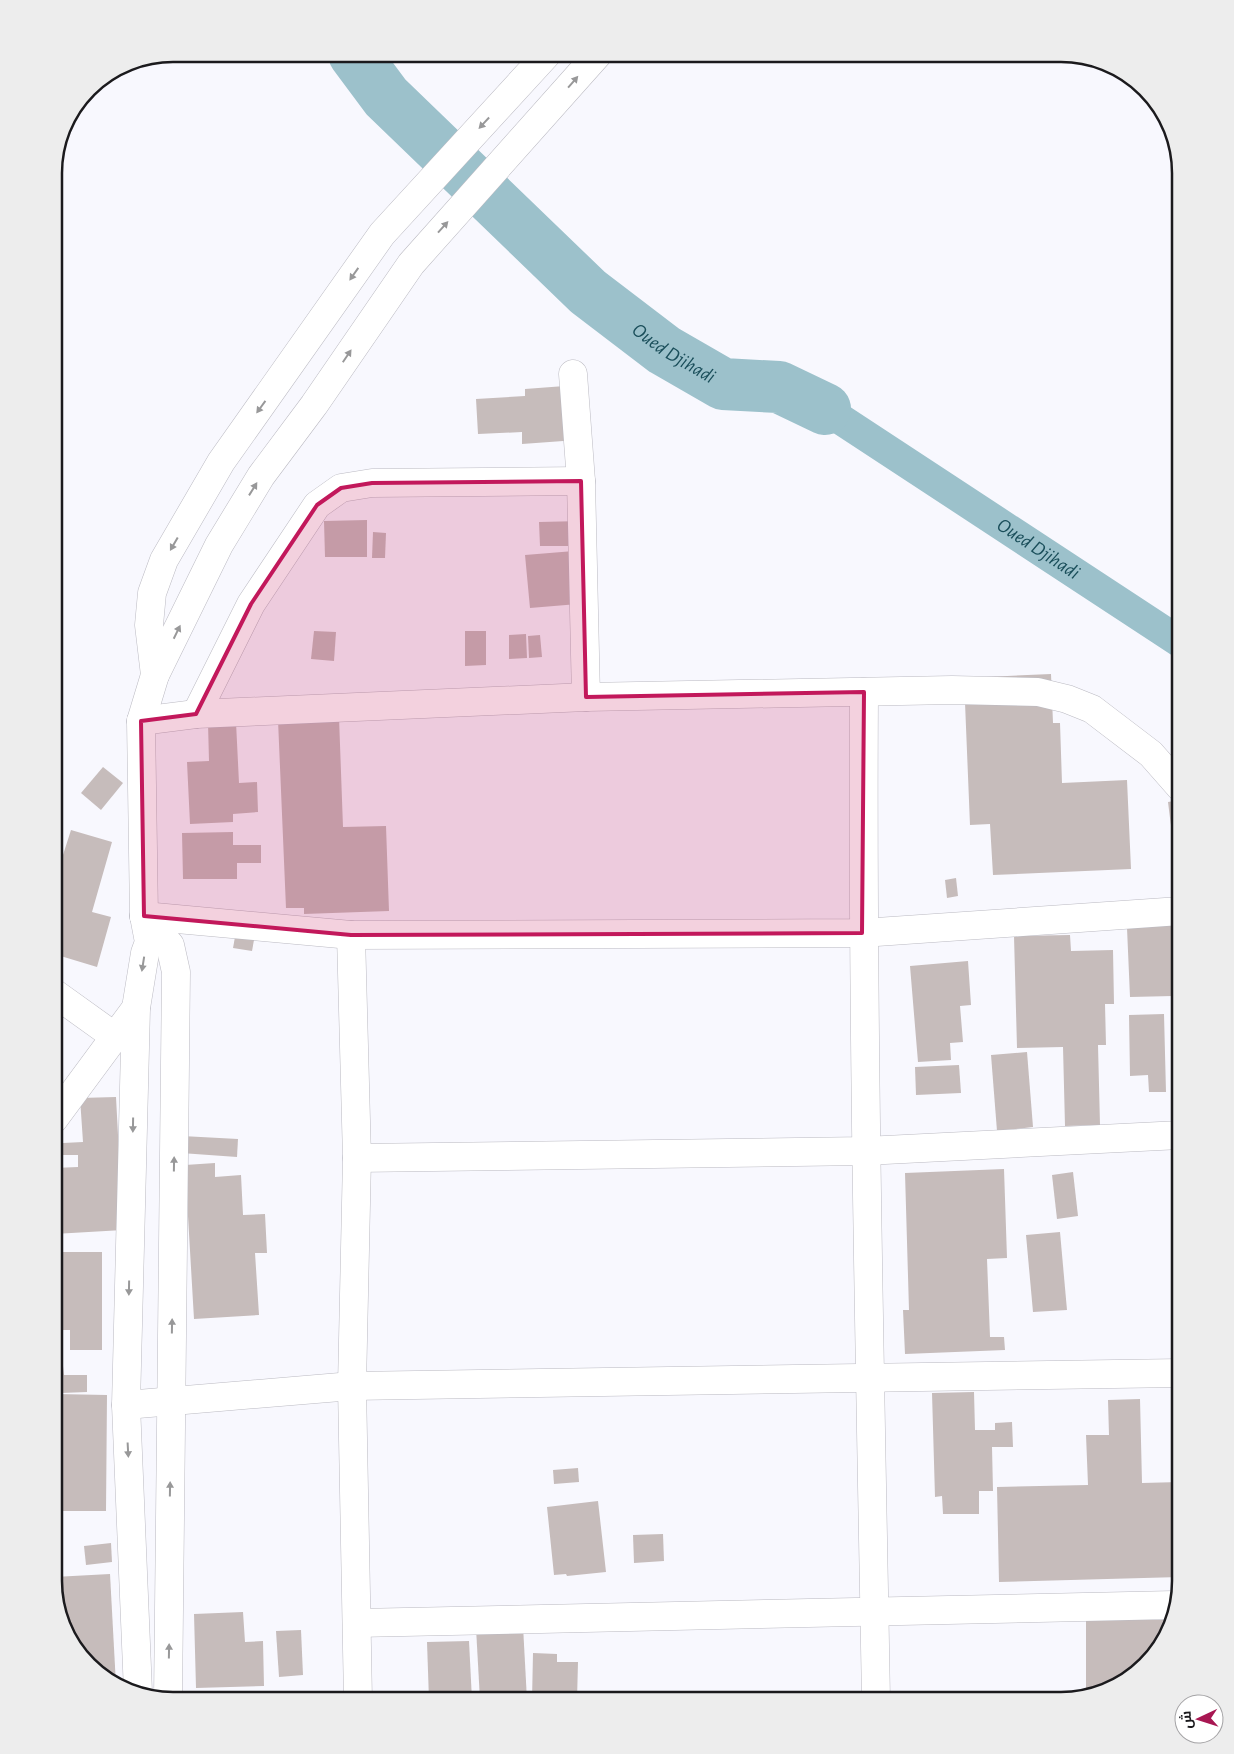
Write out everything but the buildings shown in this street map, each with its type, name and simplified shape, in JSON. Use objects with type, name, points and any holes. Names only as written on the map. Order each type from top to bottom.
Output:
[{"type":"street","points":[[155,675],[149,625],[152,593],[164,560],[221,462],[382,234],[539,63]]},
{"type":"street","points":[[138,1686],[126,1405],[136,1008],[145,953],[149,942],[144,916],[141,722],[155,675],[218,546],[261,476],[314,405],[411,264],[590,63]]},
{"type":"street","points":[[573,374],[581,482],[586,698]]},
{"type":"street","points":[[196,714],[251,604],[316,506],[341,488],[372,483],[581,482]]},
{"type":"street","points":[[141,722],[196,714],[586,698],[864,692],[1038,692],[1067,699],[1092,710],[1151,754],[1172,778]]},
{"type":"street","points":[[864,692],[862,933],[865,1151],[872,1377],[876,1692]]},
{"type":"street","points":[[144,916],[351,935],[862,933],[1172,913]]},
{"type":"street","points":[[144,916],[170,945],[176,972],[168,1691]]},
{"type":"street","points":[[351,935],[357,1158],[352,1386],[358,1691]]},
{"type":"street","points":[[63,999],[114,1036]]},
{"type":"street","points":[[63,1107],[136,1008]]},
{"type":"street","points":[[357,1158],[865,1151],[1172,1134]]},
{"type":"street","points":[[126,1405],[171,1399],[352,1386],[1172,1373]]},
{"type":"street","points":[[357,1623],[1169,1605]]},
{"type":"highlighted area","points":[[581,481],[586,697],[864,692],[862,933],[351,935],[144,916],[141,721],[196,714],[251,604],[317,505],[341,488],[372,483]]},
{"type":"waterway","name":"Oued Djihadi","points":[[361,63],[386,97],[588,292],[664,350],[723,384],[779,387],[825,409]]},
{"type":"waterway","name":"Oued Djihadi","points":[[825,409],[1172,637]]}]
